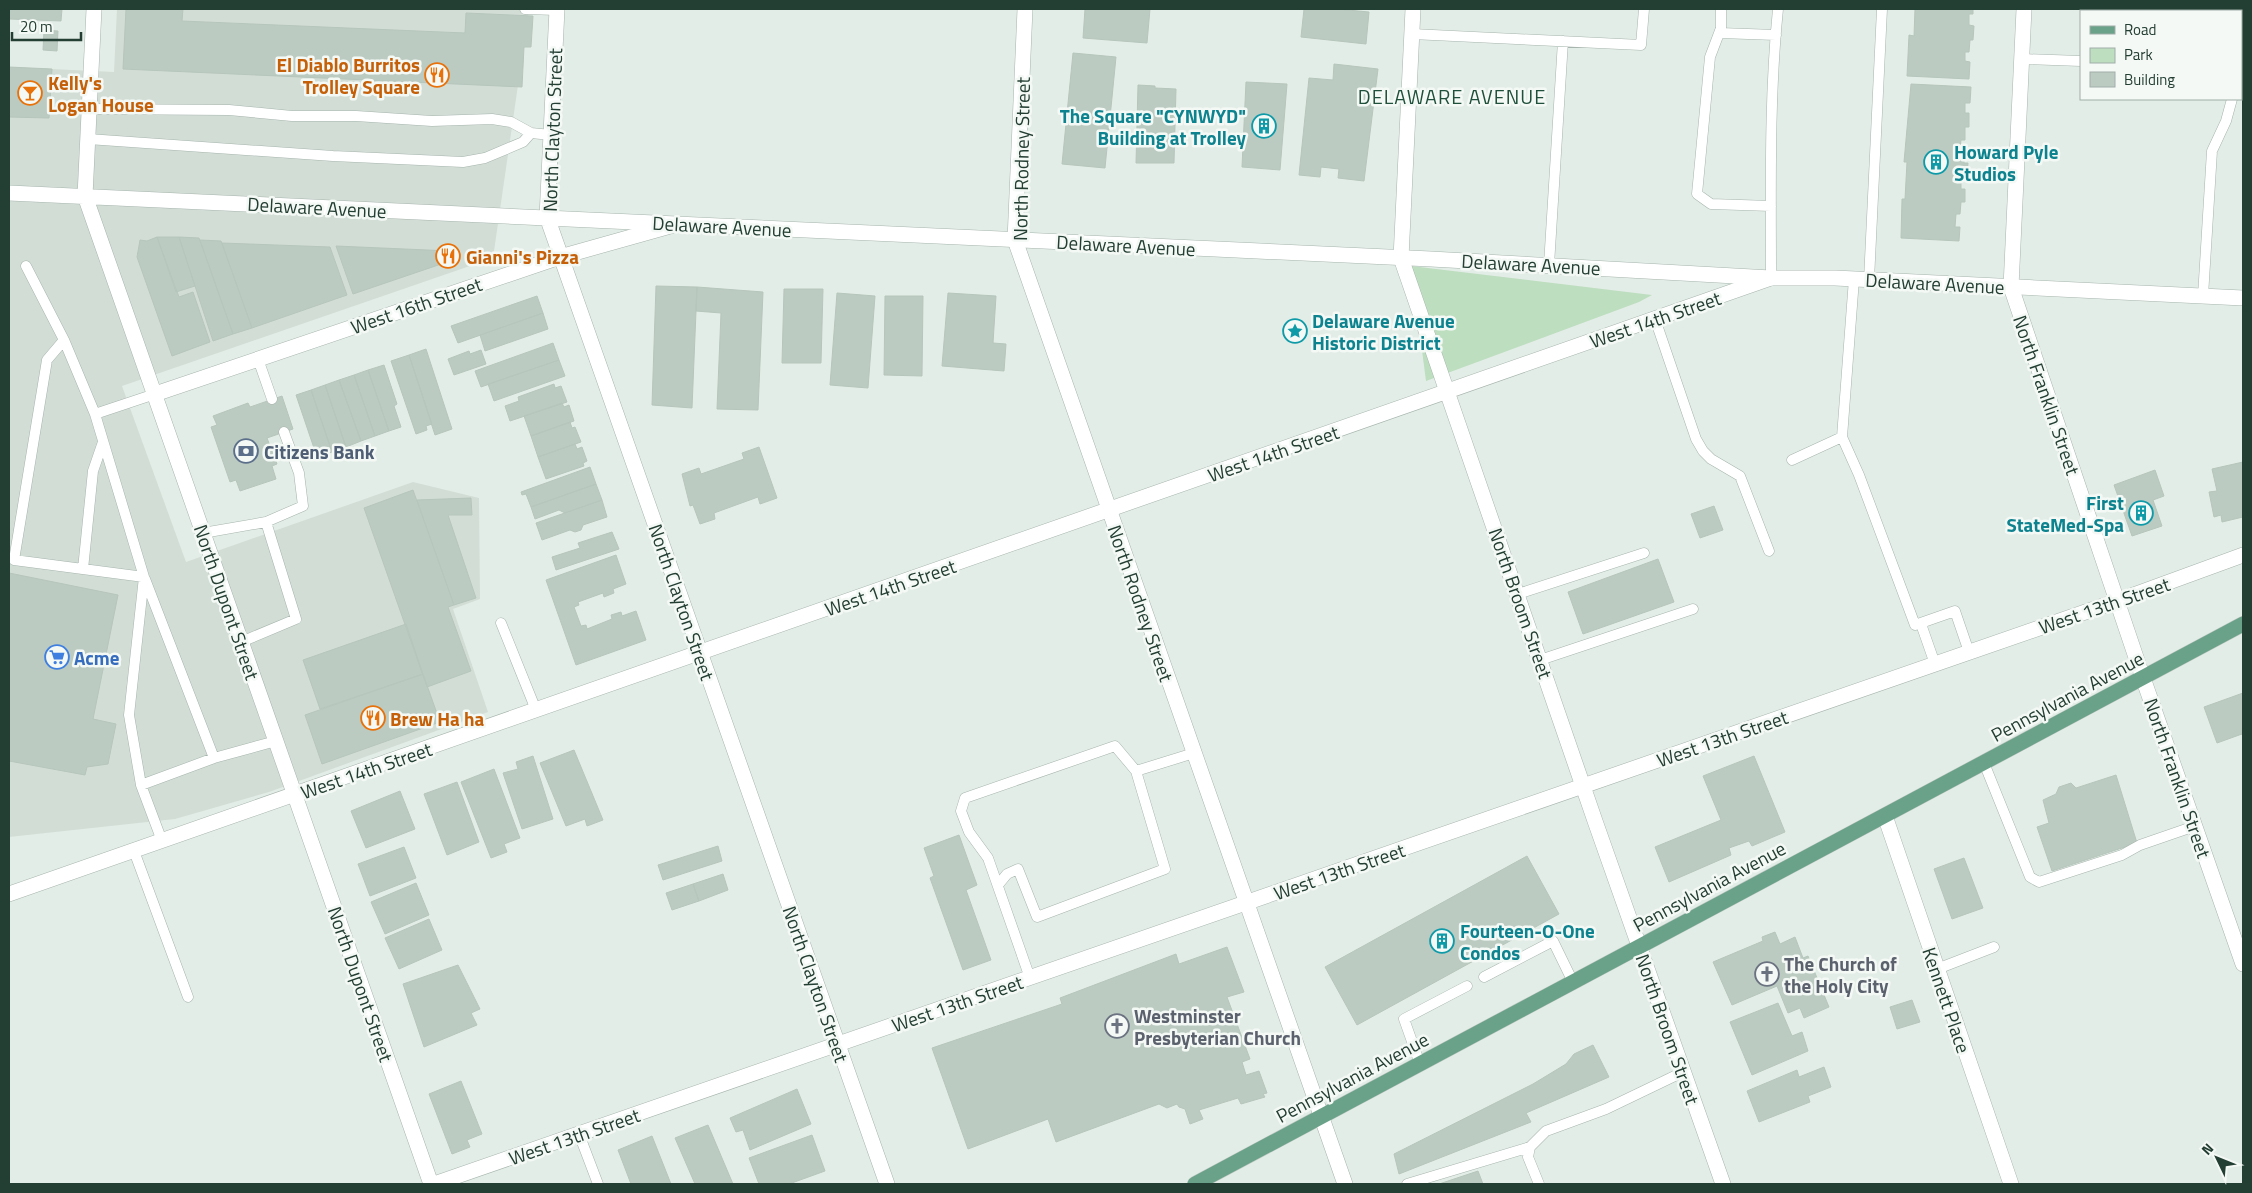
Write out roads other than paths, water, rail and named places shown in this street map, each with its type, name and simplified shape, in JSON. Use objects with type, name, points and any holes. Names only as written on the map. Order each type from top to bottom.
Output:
[{"type":"main road","name":"Pennsylvania Avenue","points":[[1194,1184],[2243,624]]},
{"type":"street","name":"North Dupont Street","points":[[94,9],[85,196],[431,1184]]},
{"type":"street","name":"North Clayton Street","points":[[557,9],[547,218],[886,1184]]},
{"type":"street","name":"North Rodney Street","points":[[1025,9],[1015,240],[1345,1184]]},
{"type":"street","name":"North Broom Street","points":[[1413,9],[1401,258],[1723,1184]]},
{"type":"street","name":"North Franklin Street","points":[[2024,9],[2011,287],[2143,678],[2240,947],[2243,964]]},
{"type":"street","name":"Delaware Avenue","points":[[9,193],[1549,265],[1772,278],[1862,279],[2243,298]]},
{"type":"street","name":"West 16th Street","points":[[155,394],[560,257],[680,224]]},
{"type":"street","name":"West 14th Street","points":[[9,894],[1772,278]]},
{"type":"street","name":"West 13th Street","points":[[434,1184],[2117,601],[2243,555]]},
{"type":"street","name":"Kennett Place","points":[[1885,816],[2011,1184]]},
{"type":"lane","points":[[525,9],[557,9]]},
{"type":"lane","points":[[1412,34],[1641,45],[1644,9]]},
{"type":"lane","points":[[1722,9],[1720,33],[1710,57],[1697,194],[1711,204],[1771,206]]},
{"type":"lane","points":[[1772,278],[1771,206],[1778,9]]},
{"type":"lane","points":[[1882,9],[1862,279],[1842,437],[1859,475],[1916,625],[1955,610],[1969,652]]},
{"type":"lane","points":[[1720,33],[1776,35]]},
{"type":"lane","points":[[1549,265],[1563,41]]},
{"type":"lane","points":[[2021,59],[2080,61]]},
{"type":"lane","points":[[2203,296],[2212,151],[2226,122],[2232,100]]},
{"type":"lane","points":[[89,109],[229,110],[292,116],[356,116],[432,121],[492,119],[511,122],[531,133],[551,135]]},
{"type":"lane","points":[[88,139],[332,156],[463,162],[485,158],[523,142],[531,133]]},
{"type":"lane","points":[[26,266],[64,340],[95,414],[144,577],[214,758]]},
{"type":"lane","points":[[1654,320],[1696,439],[1703,451],[1711,459],[1740,476],[1769,552]]},
{"type":"lane","points":[[64,340],[47,360],[14,560],[144,577]]},
{"type":"lane","points":[[258,359],[272,399]]},
{"type":"lane","points":[[95,414],[155,394]]},
{"type":"lane","points":[[203,533],[266,522],[303,506],[299,472],[284,432]]},
{"type":"lane","points":[[1792,460],[1842,437]]},
{"type":"lane","points":[[83,569],[93,471],[103,442]]},
{"type":"lane","points":[[241,642],[296,619],[266,522]]},
{"type":"lane","points":[[1518,594],[1644,553]]},
{"type":"lane","points":[[144,577],[129,715],[141,785],[162,841]]},
{"type":"lane","points":[[1540,660],[1693,609]]},
{"type":"lane","points":[[501,623],[536,710]]},
{"type":"lane","points":[[1921,624],[1935,664]]},
{"type":"lane","points":[[141,785],[214,758],[276,741]]},
{"type":"lane","points":[[998,885],[1007,874],[1018,869],[1037,917],[1166,869],[1136,771],[1115,746],[965,798],[961,811],[969,832],[988,858],[1030,978]]},
{"type":"lane","points":[[1136,771],[1194,753]]},
{"type":"lane","points":[[1984,763],[2030,877],[2039,882],[2122,855],[2140,845],[2195,826]]},
{"type":"lane","points":[[134,851],[188,996]]},
{"type":"lane","points":[[1484,977],[1553,941],[1573,982]]},
{"type":"lane","points":[[1937,970],[1994,947]]},
{"type":"lane","points":[[1420,1064],[1404,1019],[1466,986]]},
{"type":"lane","points":[[1407,1184],[1530,1147],[1546,1131],[1606,1109],[1683,1072]]},
{"type":"lane","points":[[579,1134],[598,1184]]},
{"type":"lane","points":[[1530,1147],[1528,1157],[1539,1184]]},
{"type":"place","name":"El Diablo Burritos Trolley Square","points":[[437,75]]},
{"type":"place","name":"Kelly's Logan House","points":[[30,93]]},
{"type":"place","name":"The Square \"CYNWYD\" Building at Trolley","points":[[1264,126]]},
{"type":"place","name":"Howard Pyle Studios","points":[[1936,162]]},
{"type":"place","name":"Gianni's Pizza","points":[[448,256]]},
{"type":"place","name":"Delaware Avenue Historic District","points":[[1295,331]]},
{"type":"place","name":"Citizens Bank","points":[[246,451]]},
{"type":"place","name":"First StateMed-Spa","points":[[2141,513]]},
{"type":"place","name":"Acme","points":[[57,657]]},
{"type":"place","name":"Brew Ha ha","points":[[373,718]]},
{"type":"place","name":"Fourteen-O-One Condos","points":[[1442,941]]},
{"type":"place","name":"The Church of the Holy City","points":[[1767,974]]},
{"type":"place","name":"Westminster Presbyterian Church","points":[[1117,1026]]},
{"type":"district","name":"DELAWARE AVENUE","points":[[1452,96]]}]
